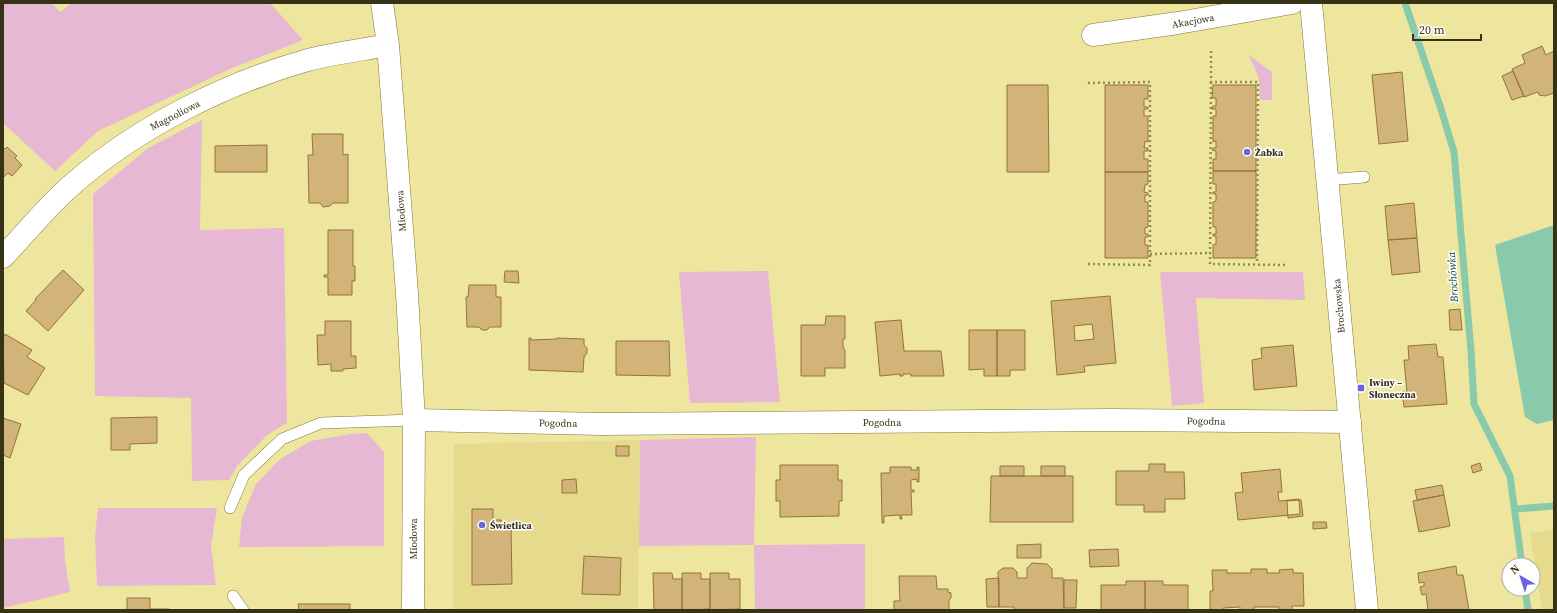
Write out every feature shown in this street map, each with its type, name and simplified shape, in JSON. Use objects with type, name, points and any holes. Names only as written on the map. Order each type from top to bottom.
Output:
[{"type":"street","name":"Miodowa","points":[[382,3],[388,45],[407,293],[414,420],[413,610]]},
{"type":"street","name":"Akacjowa","points":[[1093,35],[1178,23],[1292,3]]},
{"type":"street","name":"Brochowska","points":[[1311,3],[1367,610]]},
{"type":"street","name":"Magnoliowa","points":[[3,258],[73,183],[133,137],[195,104],[240,84],[309,60],[388,45]]},
{"type":"street","name":"Pogodna","points":[[414,420],[602,424],[1112,420],[1350,422]]},
{"type":"lane","points":[[1327,180],[1364,177]]},
{"type":"lane","points":[[230,508],[244,475],[282,439],[321,423],[414,420]]},
{"type":"lane","points":[[233,596],[243,610]]},
{"type":"path","points":[[1211,51],[1210,264],[1257,263],[1286,265]]},
{"type":"path","points":[[1088,83],[1150,82],[1150,264],[1088,264]]},
{"type":"path","points":[[1211,82],[1258,82],[1257,263]]},
{"type":"path","points":[[1150,254],[1211,253]]},
{"type":"shaded area","points":[[3,3],[52,3],[60,12],[71,3],[270,3],[303,40],[230,69],[98,131],[55,171],[3,123]]},
{"type":"shaded area","points":[[1249,55],[1272,72],[1272,100],[1260,100],[1259,79]]},
{"type":"shaded area","points":[[202,120],[200,230],[284,228],[287,423],[267,435],[237,466],[229,480],[192,481],[191,398],[95,396],[93,194],[148,148]]},
{"type":"shaded area","points":[[1554,225],[1554,420],[1537,424],[1525,417],[1495,245]]},
{"type":"shaded area","points":[[768,271],[780,402],[690,403],[679,272]]},
{"type":"shaded area","points":[[1160,272],[1303,272],[1305,300],[1196,298],[1204,403],[1172,406]]},
{"type":"shaded area","points":[[367,433],[384,452],[384,546],[239,547],[242,518],[256,484],[280,459],[311,441],[350,434]]},
{"type":"shaded area","points":[[756,437],[754,545],[639,546],[640,440]]},
{"type":"shaded area","points":[[640,440],[638,610],[453,610],[454,444]]},
{"type":"shaded area","points":[[98,508],[217,508],[211,546],[216,585],[97,586],[95,536]]},
{"type":"shaded area","points":[[1554,530],[1554,610],[1542,610],[1540,597],[1541,557],[1534,557],[1530,533]]},
{"type":"shaded area","points":[[64,537],[65,561],[70,592],[3,608],[3,539]]},
{"type":"shaded area","points":[[865,544],[865,610],[755,610],[754,545]]},
{"type":"building","points":[[1542,46],[1546,55],[1554,51],[1554,93],[1545,96],[1539,95],[1538,92],[1524,97],[1512,69],[1525,63],[1522,55]]},
{"type":"building","points":[[1513,71],[1524,96],[1512,100],[1502,76]]},
{"type":"building","points":[[1402,72],[1408,141],[1379,144],[1372,75]]},
{"type":"building","points":[[1007,85],[1048,85],[1049,172],[1007,172]]},
{"type":"building","points":[[1105,85],[1148,85],[1148,99],[1144,99],[1144,107],[1148,107],[1148,109],[1144,109],[1144,116],[1148,116],[1148,142],[1145,141],[1144,148],[1148,148],[1148,151],[1144,151],[1144,159],[1148,159],[1148,172],[1105,172]]},
{"type":"building","points":[[1213,85],[1256,85],[1256,171],[1213,171],[1213,159],[1216,159],[1216,151],[1212,150],[1213,148],[1216,148],[1216,141],[1213,142],[1213,116],[1216,116],[1216,109],[1212,109],[1213,106],[1216,106],[1216,98],[1212,98]]},
{"type":"building","points":[[312,134],[343,134],[343,155],[348,154],[348,203],[333,203],[330,206],[323,207],[320,203],[309,203],[308,155],[313,155]]},
{"type":"building","points":[[267,145],[267,172],[215,172],[215,146]]},
{"type":"building","points":[[3,147],[5,149],[7,147],[17,156],[15,158],[22,165],[12,176],[8,173],[3,178]]},
{"type":"building","points":[[1213,171],[1256,171],[1256,258],[1213,258],[1213,245],[1216,244],[1216,236],[1213,236],[1213,234],[1216,234],[1216,227],[1213,227],[1213,202],[1216,201],[1216,194],[1213,194],[1213,192],[1216,192],[1216,184],[1213,184]]},
{"type":"building","points":[[1105,172],[1148,172],[1148,184],[1145,185],[1144,192],[1148,193],[1148,195],[1145,195],[1145,202],[1148,202],[1148,227],[1145,228],[1145,234],[1148,234],[1148,237],[1145,237],[1145,245],[1148,245],[1148,258],[1105,258]]},
{"type":"building","points":[[1414,203],[1417,238],[1388,240],[1385,206]]},
{"type":"building","points":[[328,230],[353,230],[353,266],[355,266],[355,281],[352,281],[352,295],[328,295],[328,277],[324,277],[324,275],[328,275]]},
{"type":"building","points":[[1417,238],[1420,272],[1392,275],[1388,240]]},
{"type":"building","points":[[63,270],[84,290],[48,331],[26,311],[36,300],[35,299]]},
{"type":"building","points":[[505,271],[518,271],[519,283],[504,282]]},
{"type":"building","points":[[469,285],[496,285],[496,297],[501,297],[501,327],[490,327],[487,330],[482,330],[479,327],[467,327],[466,297],[468,297]]},
{"type":"building","points":[[1110,296],[1116,363],[1084,366],[1085,372],[1057,375],[1051,301]],"holes":[[[1092,324],[1094,339],[1075,341],[1074,326]]]},
{"type":"building","points":[[1460,309],[1462,330],[1450,330],[1449,310]]},
{"type":"building","points":[[826,316],[845,316],[845,339],[843,339],[843,346],[845,351],[845,368],[825,368],[825,376],[801,376],[801,325],[825,325]]},
{"type":"building","points":[[901,320],[904,351],[941,351],[944,376],[911,376],[911,374],[903,374],[903,376],[900,376],[900,374],[880,376],[875,322]]},
{"type":"building","points":[[325,321],[351,321],[351,356],[356,356],[356,368],[343,369],[343,371],[331,371],[331,364],[318,365],[317,335],[325,335]]},
{"type":"building","points":[[969,330],[997,330],[997,376],[984,376],[984,369],[969,370]]},
{"type":"building","points":[[997,330],[1025,330],[1025,370],[1010,370],[1010,376],[997,376]]},
{"type":"building","points":[[5,334],[32,350],[27,357],[45,368],[28,395],[4,383],[3,338]]},
{"type":"building","points":[[529,338],[531,338],[531,340],[557,338],[584,339],[584,345],[587,348],[587,353],[584,357],[583,372],[529,370]]},
{"type":"building","points":[[616,341],[669,341],[670,376],[616,375]]},
{"type":"building","points":[[1436,344],[1438,357],[1443,357],[1447,404],[1404,407],[1402,392],[1407,392],[1404,360],[1409,360],[1408,346]]},
{"type":"building","points":[[1293,345],[1297,386],[1254,390],[1252,360],[1262,358],[1261,348]]},
{"type":"building","points":[[157,417],[157,443],[130,444],[130,450],[111,450],[111,418]]},
{"type":"building","points":[[3,418],[21,424],[10,458],[3,455]]},
{"type":"building","points":[[616,446],[629,446],[629,456],[616,456]]},
{"type":"building","points":[[1480,463],[1482,470],[1473,473],[1471,466]]},
{"type":"building","points":[[1149,464],[1165,464],[1165,472],[1184,472],[1185,499],[1165,499],[1165,512],[1144,512],[1144,505],[1116,505],[1116,471],[1149,471]]},
{"type":"building","points":[[780,465],[838,465],[838,480],[842,480],[842,501],[839,501],[839,516],[780,517],[780,501],[776,501],[776,480],[780,480]]},
{"type":"building","points":[[1000,466],[1024,466],[1024,476],[1000,476]]},
{"type":"building","points":[[1041,466],[1065,466],[1065,476],[1041,476]]},
{"type":"building","points":[[890,467],[911,467],[911,470],[917,470],[917,467],[919,467],[919,482],[917,482],[917,479],[911,480],[911,490],[914,490],[914,492],[911,492],[912,515],[901,515],[902,519],[900,519],[900,515],[884,516],[884,523],[882,523],[881,473],[890,473]]},
{"type":"building","points":[[1280,469],[1282,492],[1278,492],[1279,501],[1299,499],[1300,514],[1238,520],[1235,493],[1243,492],[1241,473]]},
{"type":"building","points":[[991,476],[1073,476],[1073,522],[990,522]]},
{"type":"building","points":[[576,479],[577,493],[562,493],[562,480]]},
{"type":"building","points":[[1442,485],[1444,495],[1417,500],[1415,490]]},
{"type":"building","points":[[1444,495],[1450,526],[1419,532],[1413,501]]},
{"type":"building","points":[[1301,500],[1303,516],[1288,518],[1287,501]]},
{"type":"building","points":[[472,509],[493,509],[493,520],[501,520],[501,528],[511,527],[512,584],[472,585]]},
{"type":"building","points":[[1313,522],[1326,522],[1327,528],[1313,529]]},
{"type":"building","points":[[1041,544],[1041,558],[1017,558],[1017,545]]},
{"type":"building","points":[[1118,549],[1119,566],[1090,567],[1089,550]]},
{"type":"building","points":[[584,556],[621,558],[620,595],[582,594]]},
{"type":"building","points":[[1032,563],[1047,564],[1052,569],[1052,578],[1063,578],[1064,610],[1014,610],[1014,607],[999,607],[998,572],[1003,568],[1013,568],[1017,572],[1017,578],[1027,578],[1027,568]]},
{"type":"building","points":[[1456,566],[1457,575],[1463,575],[1469,610],[1428,610],[1426,594],[1422,595],[1420,587],[1424,586],[1424,582],[1419,583],[1418,573]]},
{"type":"building","points":[[1251,569],[1267,569],[1267,573],[1280,573],[1279,570],[1293,569],[1293,573],[1303,573],[1304,606],[1292,606],[1292,610],[1279,610],[1279,607],[1254,607],[1254,610],[1240,610],[1240,607],[1223,608],[1223,610],[1210,610],[1210,591],[1213,591],[1212,570],[1227,570],[1227,573],[1251,573]]},
{"type":"building","points":[[653,573],[672,573],[673,579],[682,579],[682,610],[654,610]]},
{"type":"building","points":[[682,573],[701,573],[701,579],[710,579],[710,609],[682,610]]},
{"type":"building","points":[[710,573],[729,573],[729,579],[740,579],[740,609],[710,610]]},
{"type":"building","points":[[899,576],[936,576],[937,589],[948,589],[948,592],[951,593],[949,610],[894,610],[894,601],[900,601]]},
{"type":"building","points":[[999,578],[999,607],[987,607],[986,579]]},
{"type":"building","points":[[1064,580],[1077,580],[1076,608],[1064,608]]},
{"type":"building","points":[[1126,581],[1145,581],[1145,610],[1101,610],[1101,585],[1126,585]]},
{"type":"building","points":[[1145,581],[1163,581],[1163,585],[1188,585],[1188,610],[1145,610]]},
{"type":"building","points":[[127,598],[150,598],[150,609],[169,610],[127,610]]},
{"type":"building","points":[[298,604],[350,604],[350,610],[299,610]]},
{"type":"waterway","name":"Brochówka","points":[[1405,3],[1454,152],[1471,351],[1474,404],[1510,476],[1521,557]]},
{"type":"waterway","name":"Brochówka","points":[[1516,509],[1554,506]]},
{"type":"waterway","points":[[1526,597],[1528,610]]},
{"type":"place","name":"Żabka","points":[[1247,152]]},
{"type":"place","name":"Iwiny – Słoneczna","points":[[1361,388]]},
{"type":"place","name":"Świetlica","points":[[482,525]]}]
